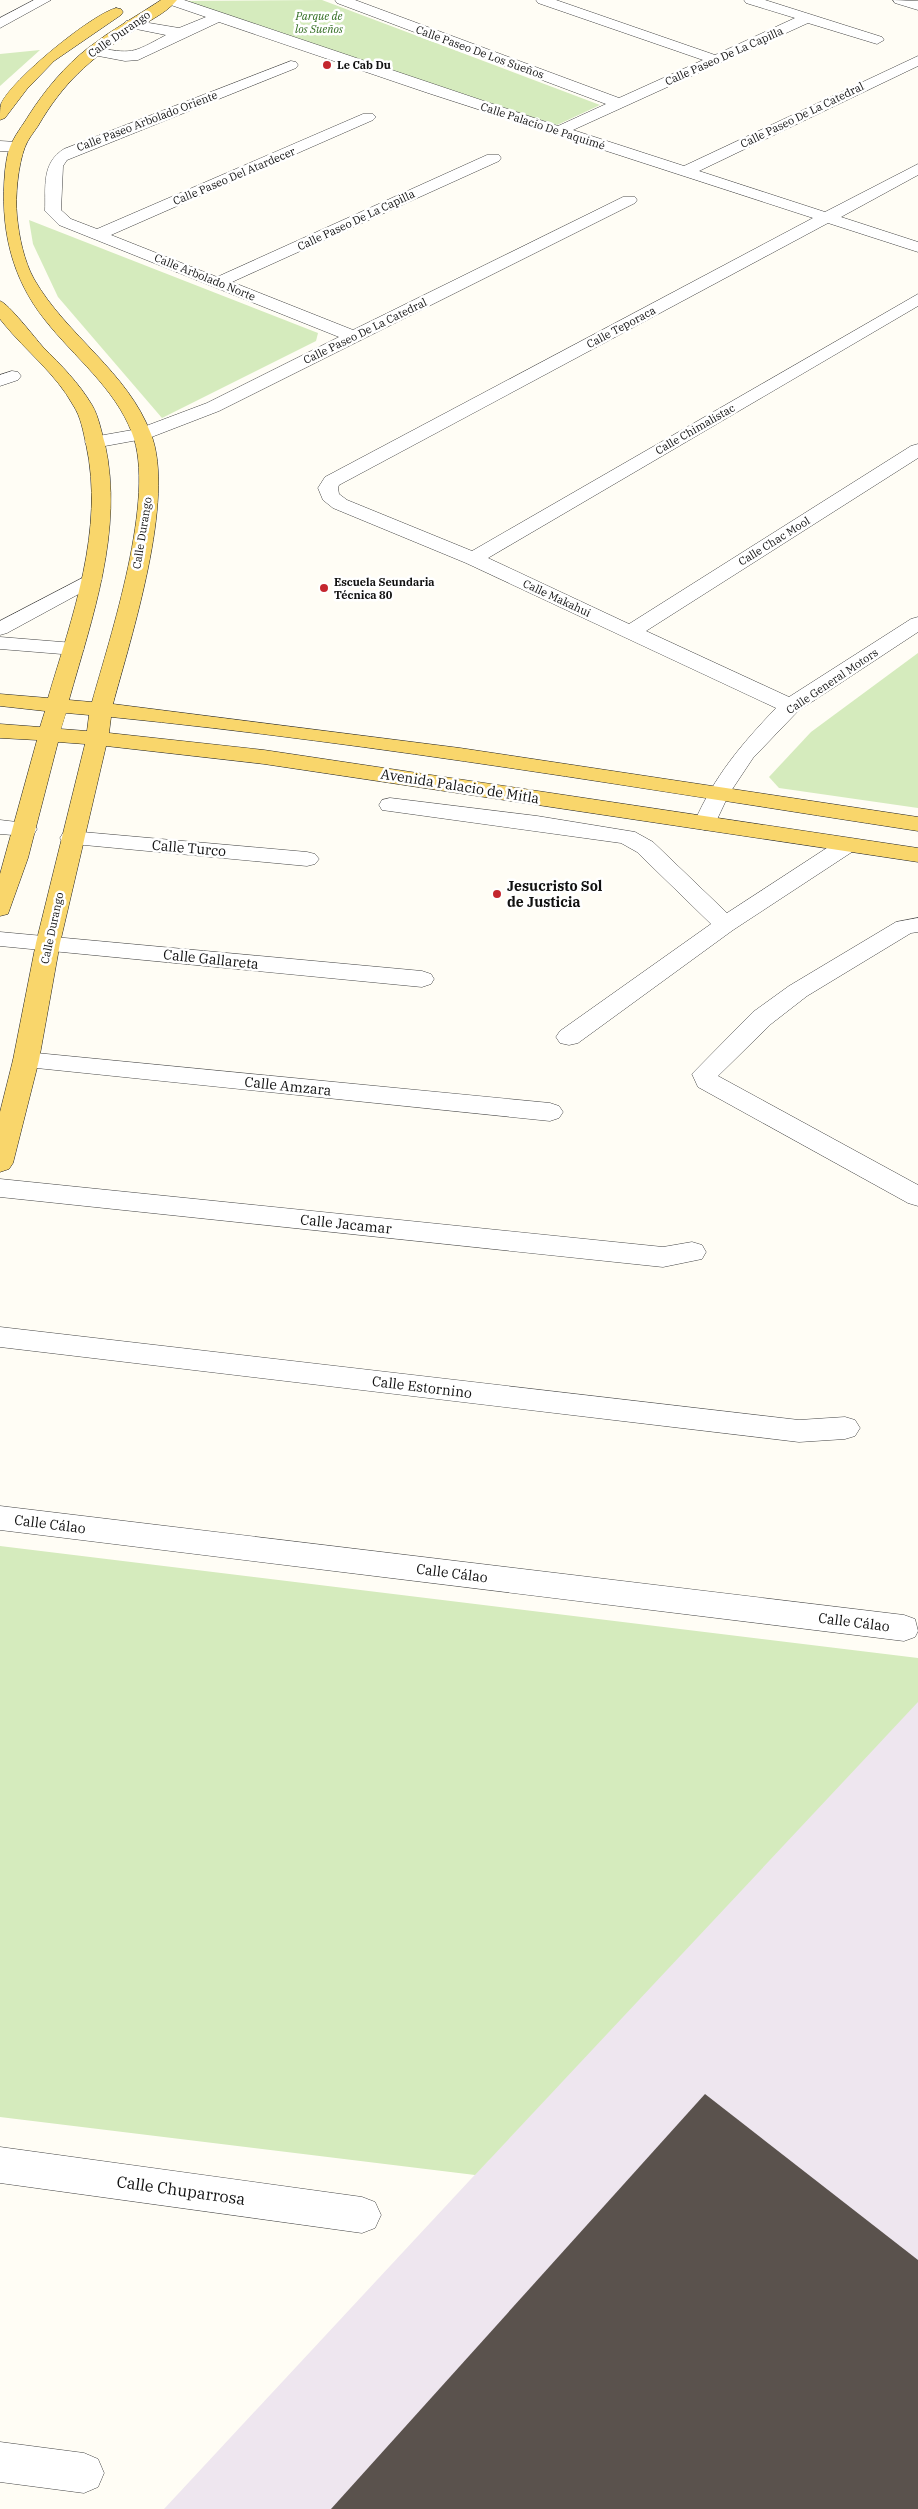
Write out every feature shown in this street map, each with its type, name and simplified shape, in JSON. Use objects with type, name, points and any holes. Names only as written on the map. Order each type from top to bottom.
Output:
[{"type":"main road","name":"Calle Durango","points":[[0,1163],[26,1060],[48,943],[71,838],[97,738],[101,708],[132,594],[145,520],[150,474],[142,434],[125,402],[90,357],[51,316],[25,278],[12,238],[7,198],[9,146],[50,93],[93,51],[131,24],[170,0]]},
{"type":"main road","name":"Calle Durango","points":[[0,116],[22,86],[49,58],[131,4]]},
{"type":"main road","points":[[0,306],[74,392],[90,420],[102,483],[102,527],[92,579],[74,649],[56,705],[26,829],[0,909]]},
{"type":"main road","name":"Avenida Palacio de Mitla","points":[[0,700],[101,708],[492,759],[918,824]]},
{"type":"main road","name":"Avenida Palacio de Mitla","points":[[0,731],[97,738],[264,757],[918,856]]},
{"type":"street","points":[[0,24],[22,14],[44,0]]},
{"type":"street","name":"Calle Palacio De Paquimé","points":[[170,0],[559,131],[918,247]]},
{"type":"street","name":"Calle Paseo De Los Sueños","points":[[342,0],[618,103]]},
{"type":"street","points":[[543,0],[716,60]]},
{"type":"street","points":[[751,0],[877,40]]},
{"type":"street","points":[[900,0],[918,6]]},
{"type":"street","points":[[0,12],[22,14]]},
{"type":"street","points":[[93,51],[134,57],[180,33],[218,17]]},
{"type":"street","name":"Calle Paseo De La Capilla","points":[[559,131],[807,18]]},
{"type":"street","points":[[131,24],[180,33]]},
{"type":"street","name":"Calle Paseo De La Catedral","points":[[686,171],[918,60]]},
{"type":"street","name":"Calle Paseo Arbolado Oriente","points":[[57,216],[53,211],[53,194],[55,166],[61,157],[291,65]]},
{"type":"street","name":"Calle Paseo Del Atardecer","points":[[99,234],[368,117]]},
{"type":"street","name":"Calle Paseo De La Capilla","points":[[219,282],[493,158]]},
{"type":"street","name":"Calle Teporaca","points":[[328,488],[332,481],[918,170]]},
{"type":"street","name":"Calle Paseo De La Catedral","points":[[94,442],[142,434],[213,407],[629,200]]},
{"type":"street","name":"Calle Arbolado Norte","points":[[57,216],[65,222],[354,336]]},
{"type":"street","name":"Calle Chimalistac","points":[[473,559],[918,299]]},
{"type":"street","name":"Calle Chac Mool","points":[[630,632],[918,450]]},
{"type":"street","name":"Calle Makahui","points":[[328,488],[330,496],[340,504],[473,559],[790,706]]},
{"type":"street","points":[[0,629],[92,579]]},
{"type":"street","name":"Calle General Motors","points":[[705,823],[718,794],[745,754],[790,706],[918,623]]},
{"type":"street","points":[[0,643],[74,649]]},
{"type":"street","points":[[537,823],[548,800]]},
{"type":"street","points":[[390,805],[537,823],[627,837],[645,847],[725,925]]},
{"type":"street","points":[[0,827],[26,829]]},
{"type":"street","name":"Calle Turco","points":[[71,838],[307,859]]},
{"type":"street","points":[[569,1038],[725,925],[847,845]]},
{"type":"street","points":[[918,925],[904,927],[798,991],[762,1018],[705,1074],[707,1081],[918,1198]]},
{"type":"street","name":"Calle Gallareta","points":[[0,939],[422,979]]},
{"type":"street","name":"Calle Amzara","points":[[26,1060],[550,1112]]},
{"type":"street","name":"Calle Jacamar","points":[[0,1188],[663,1257],[692,1252]]},
{"type":"street","name":"Calle Estornino","points":[[0,1337],[799,1431],[845,1428]]},
{"type":"street","name":"Calle Cálao","points":[[0,1518],[904,1628]]},
{"type":"street","name":"Calle Chuparrosa","points":[[0,2165],[362,2215]]},
{"type":"street","points":[[0,2462],[84,2473]]},
{"type":"shaded area","points":[[918,1701],[918,2509],[164,2509],[670,1965]]},
{"type":"green space","name":"Parque de los Sueños","points":[[322,0],[600,105],[557,125],[180,1]]},
{"type":"green space","points":[[40,50],[0,86],[0,54]]},
{"type":"green space","points":[[29,220],[318,333],[316,341],[162,418],[58,297],[33,244]]},
{"type":"green space","points":[[918,653],[918,808],[779,788],[769,777],[811,732]]},
{"type":"green space","points":[[0,1546],[918,1658],[918,1702],[475,2175],[0,2117]]},
{"type":"building","points":[[705,2094],[918,2260],[918,2509],[331,2509]]},
{"type":"place","name":"Le Cab Du","points":[[327,65]]},
{"type":"place","name":"Escuela Seundaria Técnica 80","points":[[324,588]]},
{"type":"place","name":"Jesucristo Sol de Justicia","points":[[497,894]]}]
